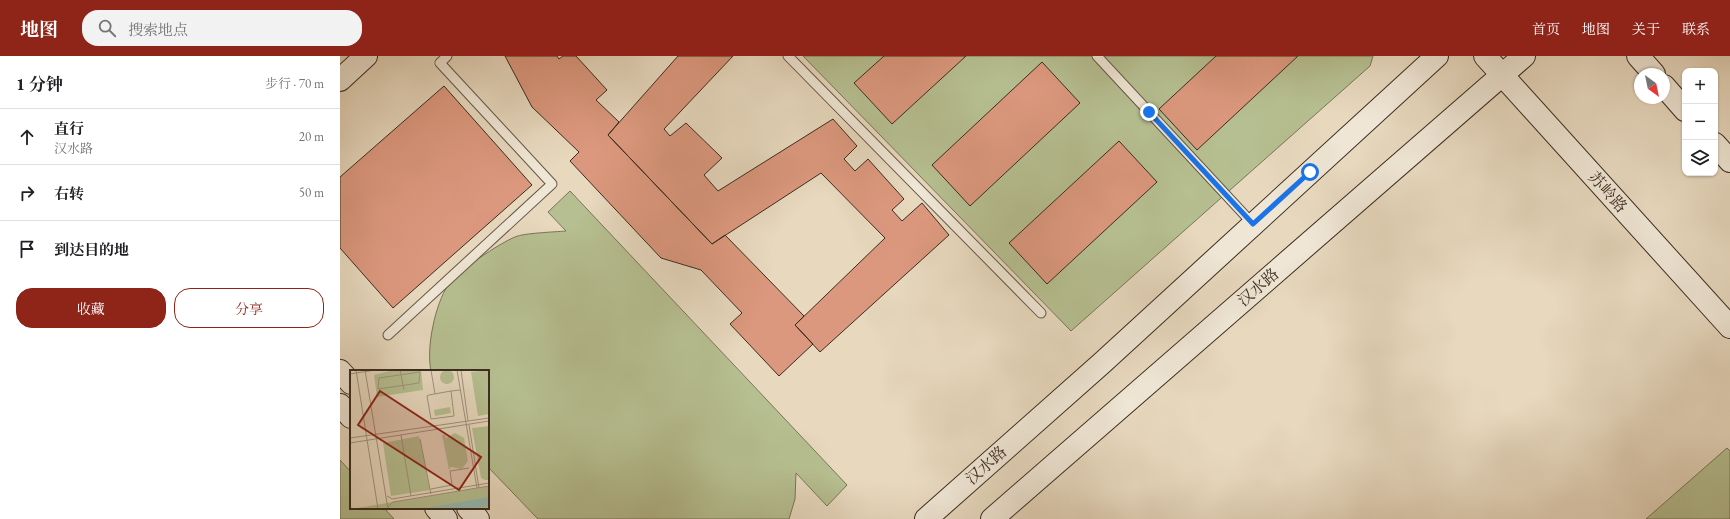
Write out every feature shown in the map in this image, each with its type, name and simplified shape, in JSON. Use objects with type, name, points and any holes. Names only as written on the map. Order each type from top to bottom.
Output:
[{"type":"main road","points":[[340,80],[366,56]]},
{"type":"main road","name":"汉水路","points":[[926,519],[1102,363],[1437,56]]},
{"type":"main road","name":"苏岭路","points":[[1485,56],[1730,327]]},
{"type":"main road","name":"汉水路","points":[[992,519],[1524,56]]},
{"type":"main road","points":[[1638,56],[1649,68]]},
{"type":"main road","points":[[1670,93],[1682,107]]},
{"type":"main road","points":[[1718,147],[1730,161]]},
{"type":"main road","points":[[340,371],[350,381]]},
{"type":"main road","points":[[340,405],[350,416]]},
{"type":"main road","points":[[437,509],[446,519]]},
{"type":"main road","points":[[469,509],[478,519]]},
{"type":"lane","points":[[388,334],[552,184],[437,60],[447,56]]},
{"type":"lane","points":[[788,56],[1041,313]]},
{"type":"lane","points":[[1097,56],[1253,224]]},
{"type":"green space","points":[[803,56],[1373,56],[1370,66],[1071,331]]},
{"type":"green space","points":[[570,191],[847,485],[827,506],[796,473],[795,499],[789,519],[538,519],[489,468],[489,370],[431,370],[430,351],[433,327],[439,304],[448,285],[460,273],[489,251],[515,237],[566,231],[548,212]]},
{"type":"green space","points":[[1727,448],[1730,451],[1730,519],[1646,519]]},
{"type":"green space","points":[[340,460],[350,471],[350,509],[385,509],[394,519],[340,519]]},
{"type":"building","points":[[505,56],[557,56],[559,59],[563,56],[576,56],[607,90],[596,100],[619,122],[608,135],[712,244],[725,235],[804,316],[795,325],[813,344],[779,376],[730,324],[742,313],[701,270],[661,258],[570,161],[579,152],[532,107]]},
{"type":"building","points":[[678,56],[733,56],[664,129],[670,136],[686,123],[722,158],[704,175],[718,191],[833,119],[857,146],[844,159],[855,171],[868,159],[904,199],[892,210],[902,221],[922,203],[949,235],[820,352],[795,325],[885,238],[821,173],[712,244],[608,135]]},
{"type":"building","points":[[884,56],[966,56],[892,124],[854,83]]},
{"type":"building","points":[[1216,56],[1298,56],[1197,150],[1159,109]]},
{"type":"building","points":[[1042,62],[1080,103],[970,206],[932,165]]},
{"type":"building","points":[[444,86],[532,185],[393,308],[340,248],[340,177]]},
{"type":"building","points":[[1119,141],[1157,182],[1047,284],[1009,243]]},
{"type":"route","points":[[1149,112],[1253,224],[1310,172]]}]
